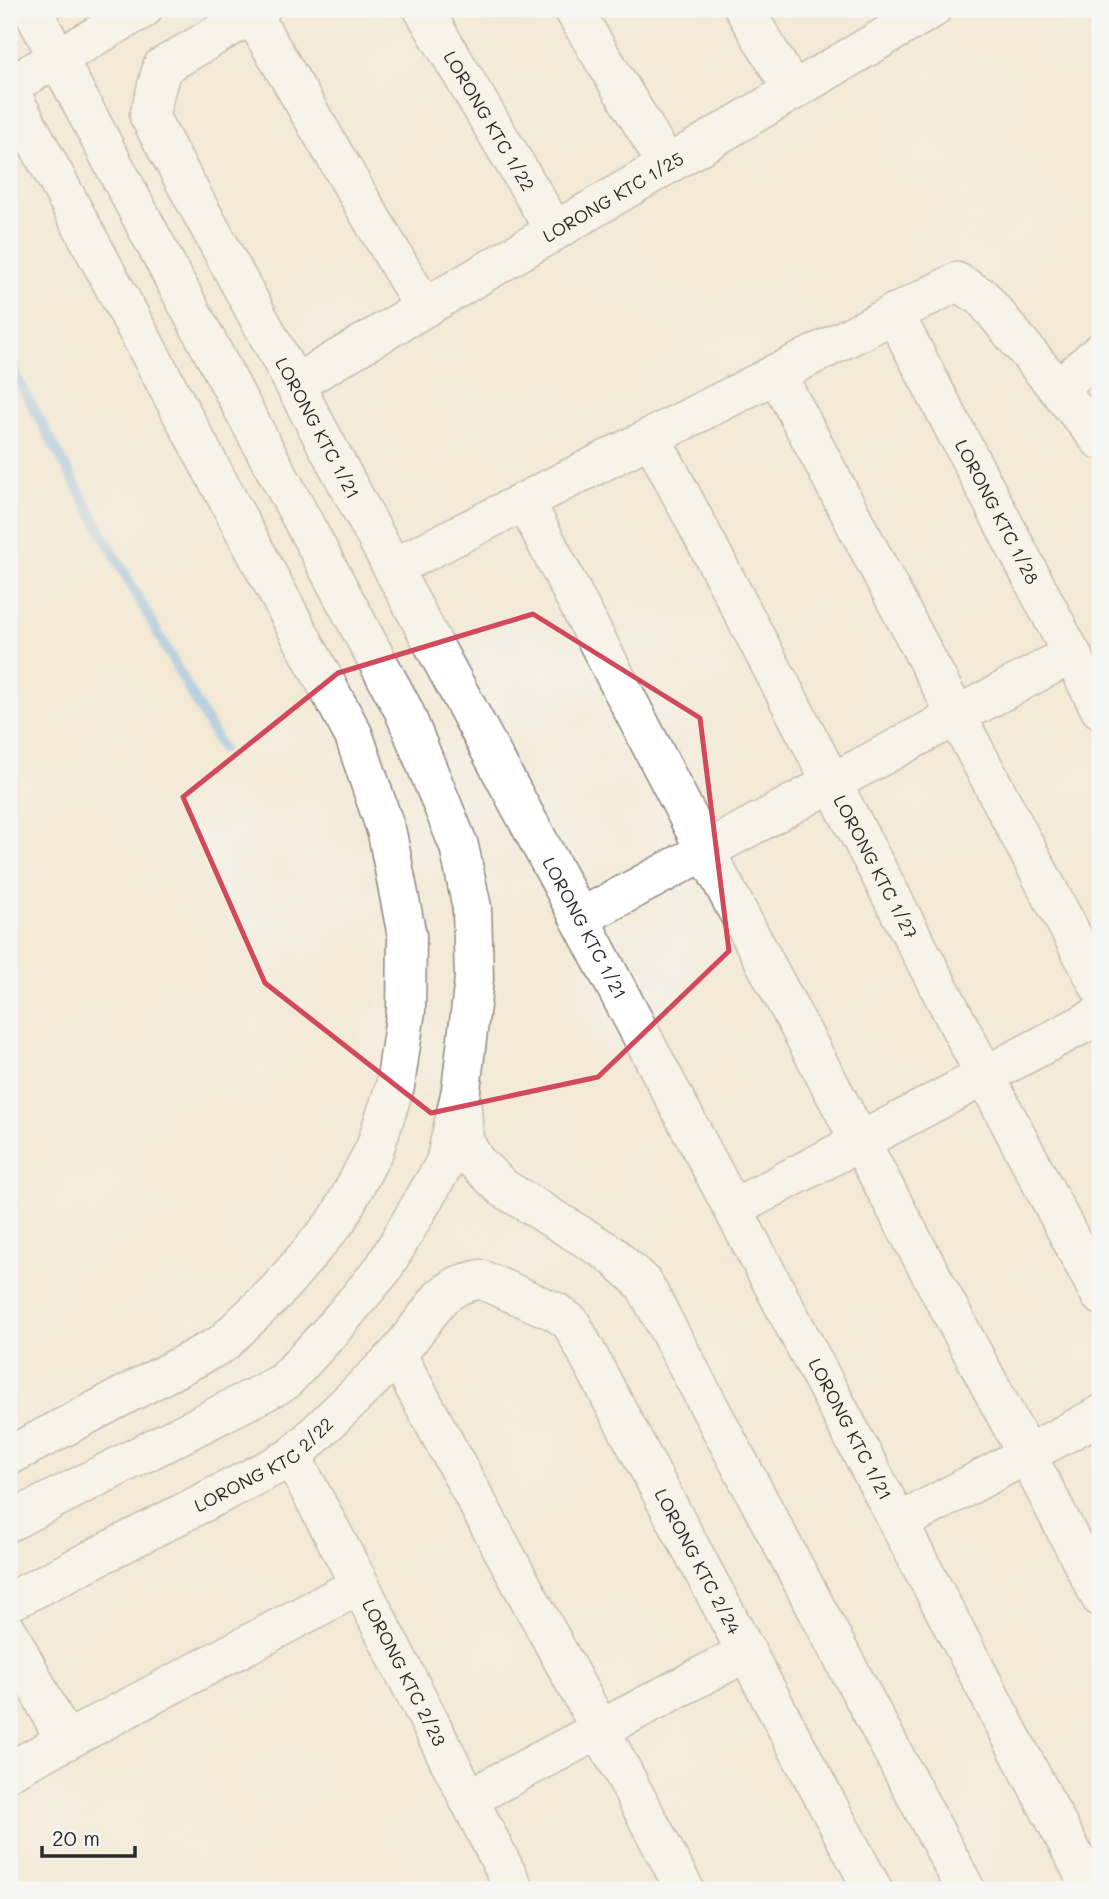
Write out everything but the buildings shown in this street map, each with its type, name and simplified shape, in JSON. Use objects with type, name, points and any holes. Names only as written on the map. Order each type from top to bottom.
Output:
[{"type":"street","points":[[9,1522],[284,1382],[383,1269],[445,1163],[461,1090],[474,979],[472,908],[459,846],[404,711],[32,9]]},
{"type":"street","points":[[9,1455],[222,1344],[277,1291],[338,1219],[375,1148],[395,1086],[406,1010],[407,936],[387,834],[354,736],[9,88],[143,9]]},
{"type":"street","name":"LORONG KTC 1/22","points":[[423,9],[555,231]]},
{"type":"street","points":[[573,9],[667,165]]},
{"type":"street","points":[[744,9],[793,91]]},
{"type":"street","points":[[257,11],[424,308]]},
{"type":"street","name":"LORONG KTC 1/21","points":[[257,11],[162,67],[149,116],[580,918],[901,1522],[1092,1890]]},
{"type":"street","name":"LORONG KTC 1/25","points":[[295,384],[793,91],[920,12]]},
{"type":"street","points":[[393,568],[957,282],[982,297],[1100,440]]},
{"type":"street","name":"LORONG KTC 1/28","points":[[894,313],[1100,709]]},
{"type":"street","points":[[1059,388],[1100,352]]},
{"type":"street","points":[[776,373],[1100,988]]},
{"type":"street","name":"LORONG KTC 1/27","points":[[651,437],[1100,1295]]},
{"type":"street","points":[[525,501],[705,850],[1100,1597]]},
{"type":"street","points":[[580,918],[1072,654]]},
{"type":"street","points":[[734,1208],[1100,1015]]},
{"type":"street","points":[[461,1090],[464,1141],[476,1162],[503,1188],[611,1254],[644,1284],[966,1890]]},
{"type":"street","points":[[421,1203],[446,1189],[470,1185],[503,1188]]},
{"type":"street","name":"LORONG KTC 2/22","points":[[9,1602],[292,1457],[397,1355],[442,1296],[459,1285],[480,1279]]},
{"type":"street","name":"LORONG KTC 2/24","points":[[480,1279],[556,1312],[571,1323],[873,1890]]},
{"type":"street","points":[[397,1355],[685,1890]]},
{"type":"street","points":[[901,1522],[1100,1415]]},
{"type":"street","name":"LORONG KTC 2/23","points":[[292,1457],[360,1585],[514,1890]]},
{"type":"street","points":[[9,1771],[360,1585]]},
{"type":"street","points":[[9,1633],[65,1741]]},
{"type":"street","points":[[468,1799],[747,1652]]},
{"type":"highlighted area","points":[[533,614],[700,718],[729,951],[598,1077],[431,1113],[265,983],[183,797],[338,673]]},
{"type":"waterway","points":[[9,364],[222,749]]}]
